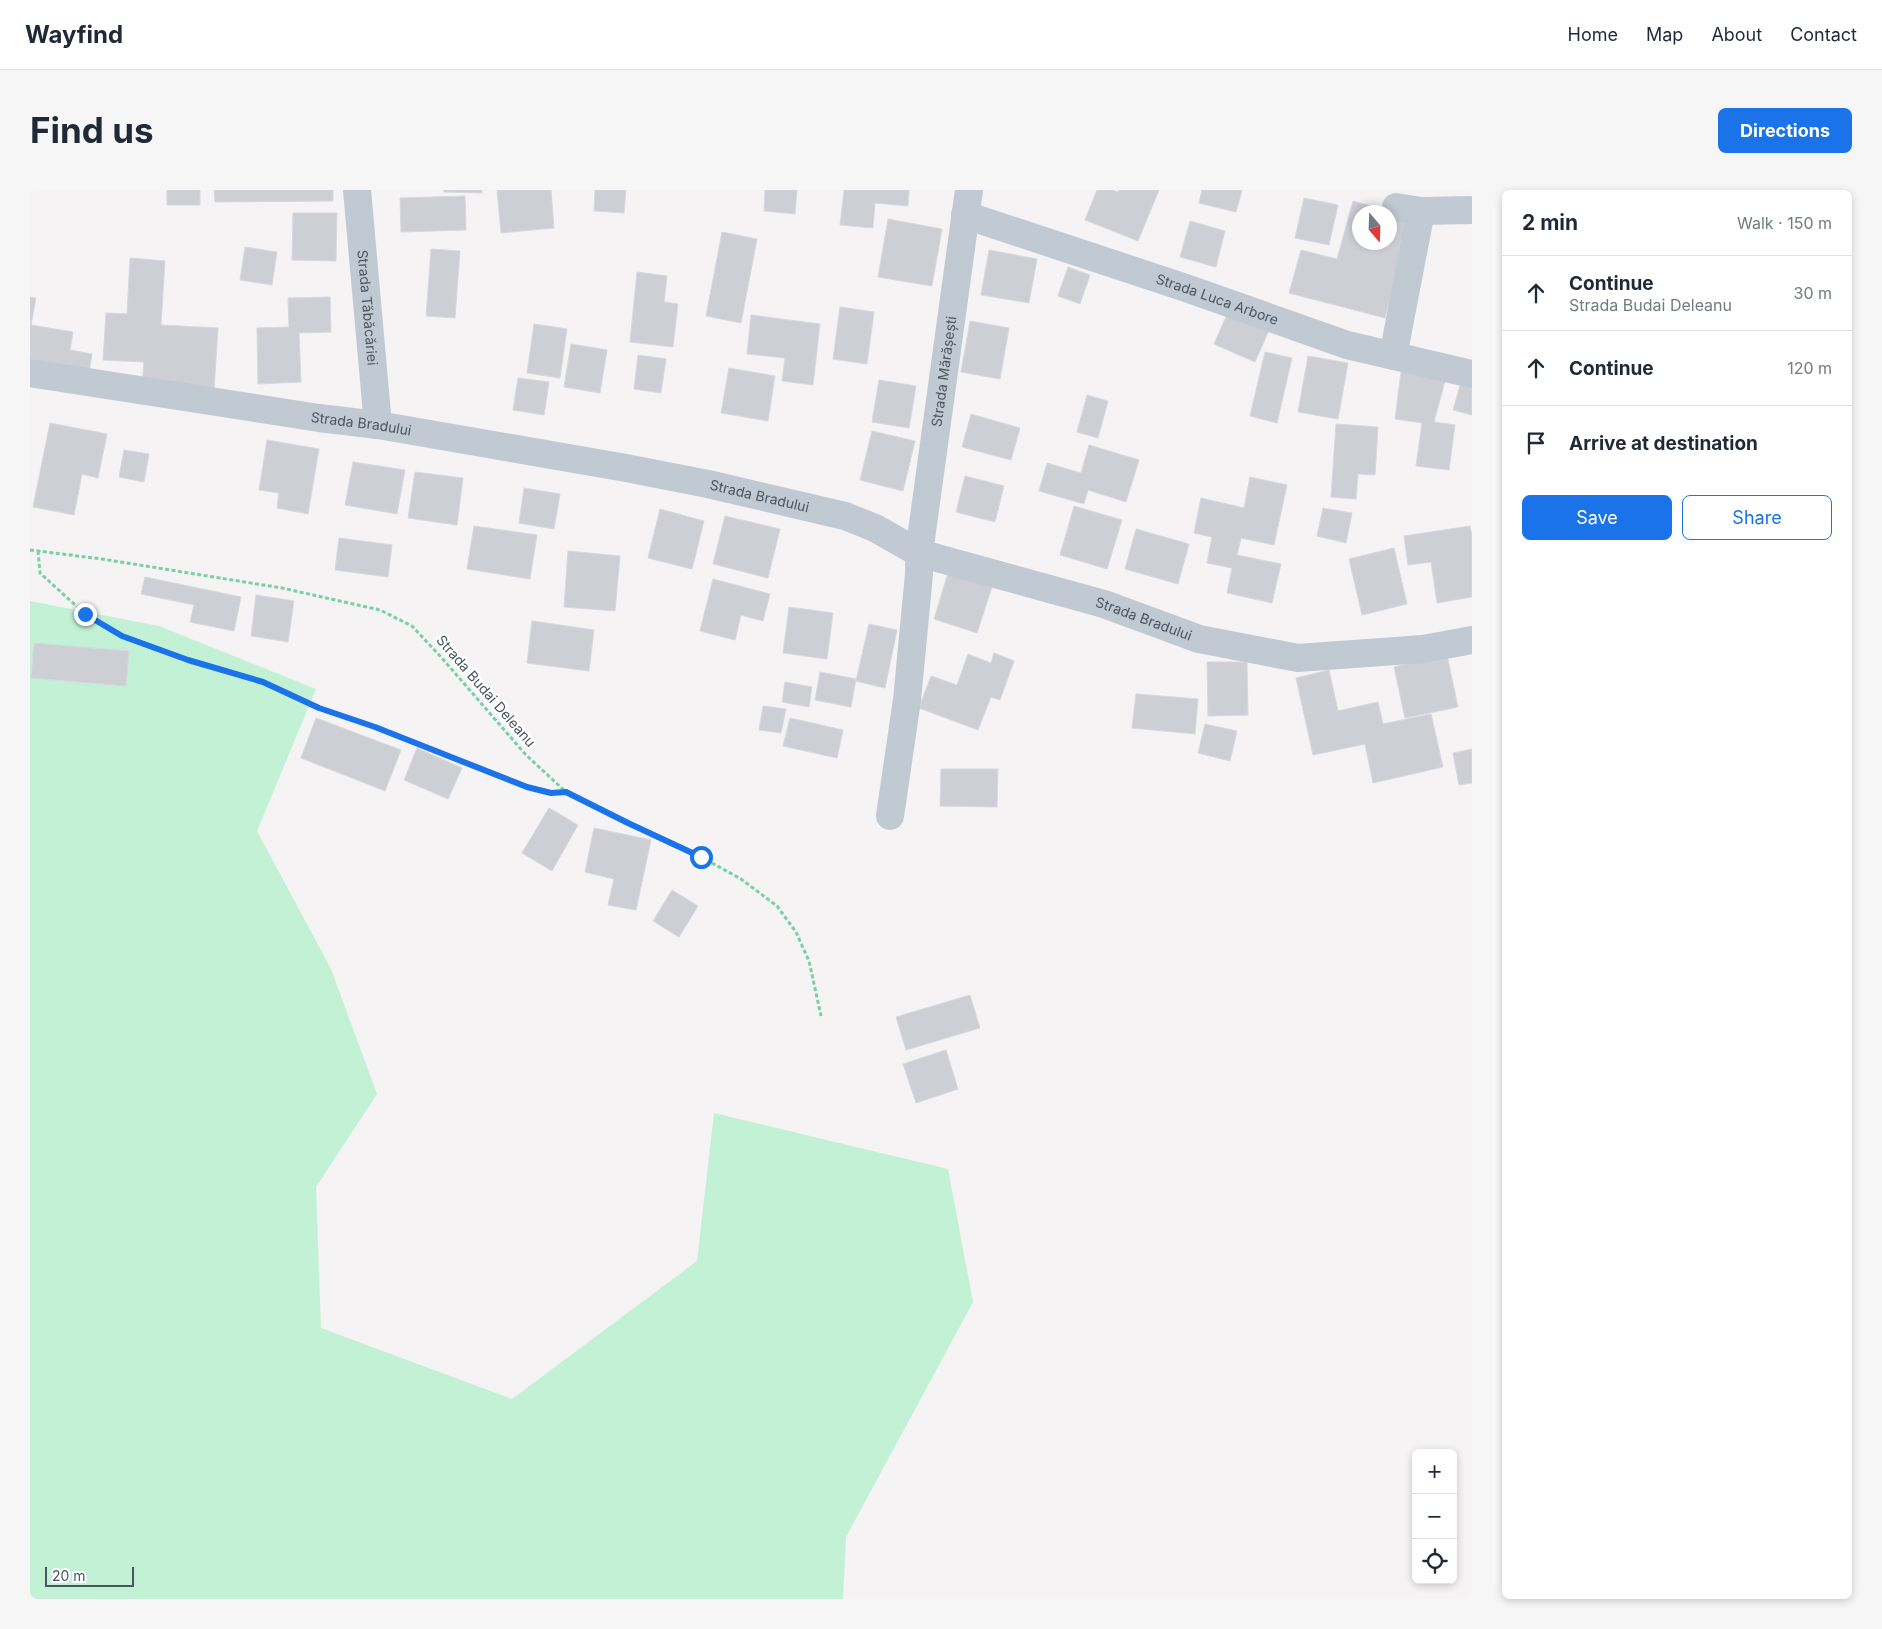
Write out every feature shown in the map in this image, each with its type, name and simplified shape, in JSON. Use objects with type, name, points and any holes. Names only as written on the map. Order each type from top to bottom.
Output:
[{"type":"street","name":"Strada Tăbăcăriei","points":[[357,190],[378,425]]},
{"type":"street","name":"Strada Luca Arbore","points":[[967,203],[1195,291],[1348,345],[1472,374]]},
{"type":"street","name":"Strada Mărășești","points":[[890,816],[907,700],[919,574],[919,553],[967,203]]},
{"type":"street","points":[[1393,356],[1408,209],[1472,210]]},
{"type":"street","name":"Strada Bradului","points":[[30,373],[319,418],[378,425],[708,484],[845,516],[875,528],[919,553],[1104,604],[1198,639],[1298,658],[1423,649],[1472,640]]},
{"type":"path","name":"Strada Budai Deleanu","points":[[30,550],[102,559],[282,588],[380,610],[412,626],[526,755],[566,792],[701,857],[741,879],[777,906],[796,932],[809,961],[822,1016]]},
{"type":"path","points":[[38,551],[40,573],[85,614],[122,636],[188,660],[263,682],[319,708],[375,727],[527,787],[551,793],[566,792]]},
{"type":"green space","points":[[30,601],[159,626],[316,689],[257,831],[331,969],[377,1094],[316,1187],[321,1328],[512,1399],[697,1261],[714,1113],[948,1169],[973,1302],[846,1537],[843,1599],[30,1599]]},
{"type":"building","points":[[167,190],[200,190],[200,205],[167,205]]},
{"type":"building","points":[[214,190],[333,190],[333,201],[215,202]]},
{"type":"building","points":[[444,190],[482,190],[482,193],[444,192]]},
{"type":"building","points":[[497,190],[551,190],[554,228],[501,233]]},
{"type":"building","points":[[595,190],[626,190],[624,213],[594,211]]},
{"type":"building","points":[[765,190],[797,190],[795,214],[764,211]]},
{"type":"building","points":[[844,190],[909,190],[908,206],[875,203],[873,228],[840,225]]},
{"type":"building","points":[[1097,190],[1118,192],[1119,190],[1159,190],[1138,241],[1085,220]]},
{"type":"building","points":[[1202,190],[1242,190],[1236,212],[1199,203]]},
{"type":"building","points":[[465,196],[466,230],[401,232],[400,198]]},
{"type":"building","points":[[1304,198],[1338,205],[1329,245],[1295,238]]},
{"type":"building","points":[[1353,201],[1368,205],[1352,205],[1352,250],[1397,250],[1397,213],[1411,217],[1385,318],[1289,293],[1301,250],[1337,259]]},
{"type":"building","points":[[293,213],[337,213],[336,261],[292,260]]},
{"type":"building","points":[[888,219],[942,229],[932,286],[878,277]]},
{"type":"building","points":[[1190,221],[1225,231],[1216,267],[1180,257]]},
{"type":"building","points":[[722,232],[757,239],[741,323],[706,316]]},
{"type":"building","points":[[245,247],[277,252],[272,285],[240,280]]},
{"type":"building","points":[[431,249],[460,251],[455,318],[426,316]]},
{"type":"building","points":[[989,250],[1037,259],[1029,303],[981,295]]},
{"type":"building","points":[[130,258],[165,261],[161,325],[218,328],[214,389],[142,385],[144,362],[103,360],[106,313],[127,314]]},
{"type":"building","points":[[1068,267],[1090,275],[1080,304],[1058,296]]},
{"type":"building","points":[[637,272],[667,276],[664,302],[678,304],[673,347],[630,342]]},
{"type":"building","points":[[30,297],[36,298],[31,325],[73,332],[70,350],[92,354],[89,373],[30,363]]},
{"type":"building","points":[[330,297],[331,332],[299,333],[301,382],[258,384],[257,328],[289,327],[288,298]]},
{"type":"building","points":[[840,307],[874,312],[867,364],[833,359]]},
{"type":"building","points":[[1229,310],[1270,328],[1255,362],[1214,344]]},
{"type":"building","points":[[751,315],[820,324],[813,385],[782,381],[785,358],[747,354]]},
{"type":"building","points":[[970,321],[1009,328],[1000,379],[961,372]]},
{"type":"building","points":[[534,324],[567,329],[560,378],[527,373]]},
{"type":"building","points":[[571,344],[607,350],[600,393],[564,387]]},
{"type":"building","points":[[1265,352],[1292,358],[1277,423],[1250,416]]},
{"type":"building","points":[[638,355],[666,359],[661,393],[634,389]]},
{"type":"building","points":[[1308,356],[1348,363],[1338,419],[1298,412]]},
{"type":"building","points":[[1402,365],[1446,377],[1434,422],[1455,425],[1449,470],[1416,466],[1422,423],[1395,419]]},
{"type":"building","points":[[729,368],[775,376],[768,421],[721,413]]},
{"type":"building","points":[[518,378],[549,382],[544,415],[513,410]]},
{"type":"building","points":[[1462,379],[1472,382],[1472,415],[1453,410]]},
{"type":"building","points":[[879,380],[916,386],[909,428],[872,422]]},
{"type":"building","points":[[1087,395],[1108,401],[1098,438],[1077,432]]},
{"type":"building","points":[[971,414],[1020,428],[1011,460],[962,447]]},
{"type":"building","points":[[50,423],[107,434],[98,478],[82,474],[74,515],[33,507]]},
{"type":"building","points":[[1336,424],[1378,427],[1375,475],[1358,474],[1356,499],[1331,497]]},
{"type":"building","points":[[872,431],[915,441],[903,491],[860,480]]},
{"type":"building","points":[[267,440],[319,449],[308,514],[277,508],[279,493],[259,490]]},
{"type":"building","points":[[1089,445],[1139,460],[1126,502],[1088,490],[1084,504],[1039,491],[1047,463],[1081,473]]},
{"type":"building","points":[[124,450],[149,454],[144,482],[119,477]]},
{"type":"building","points":[[353,462],[405,470],[397,514],[345,505]]},
{"type":"building","points":[[415,472],[463,478],[457,525],[408,518]]},
{"type":"building","points":[[965,476],[1004,486],[995,522],[956,512]]},
{"type":"building","points":[[1250,477],[1287,485],[1274,545],[1241,538],[1237,555],[1281,564],[1272,603],[1227,593],[1232,568],[1207,563],[1212,537],[1194,533],[1201,498],[1244,508]]},
{"type":"building","points":[[524,488],[560,494],[554,529],[519,523]]},
{"type":"building","points":[[1074,506],[1122,520],[1107,569],[1060,555]]},
{"type":"building","points":[[1323,508],[1352,513],[1346,543],[1317,536]]},
{"type":"building","points":[[660,509],[704,521],[692,569],[648,558]]},
{"type":"building","points":[[725,516],[780,529],[768,578],[713,564]]},
{"type":"building","points":[[474,526],[537,535],[530,579],[467,569]]},
{"type":"building","points":[[1470,526],[1472,536],[1472,597],[1437,603],[1431,562],[1408,565],[1404,536]]},
{"type":"building","points":[[1136,529],[1189,544],[1178,584],[1125,569]]},
{"type":"building","points":[[339,538],[392,545],[388,577],[335,570]]},
{"type":"building","points":[[1394,548],[1407,604],[1362,615],[1349,559]]},
{"type":"building","points":[[568,551],[620,556],[615,611],[564,607]]},
{"type":"building","points":[[949,570],[993,584],[977,633],[934,619]]},
{"type":"building","points":[[145,577],[241,597],[234,631],[190,622],[194,605],[141,594]]},
{"type":"building","points":[[713,579],[770,594],[763,621],[741,615],[735,640],[700,631]]},
{"type":"building","points":[[256,595],[294,601],[288,642],[251,636]]},
{"type":"building","points":[[789,607],[833,613],[827,659],[783,653]]},
{"type":"building","points":[[532,621],[594,630],[589,671],[527,663]]},
{"type":"building","points":[[869,624],[897,630],[885,688],[856,681]]},
{"type":"building","points":[[34,643],[129,651],[126,686],[31,678]]},
{"type":"building","points":[[994,653],[1014,661],[1000,700],[991,697],[978,730],[919,708],[931,676],[957,685],[968,654],[991,663]]},
{"type":"building","points":[[1447,655],[1458,707],[1405,718],[1394,667]]},
{"type":"building","points":[[1207,662],[1247,662],[1248,715],[1208,716]]},
{"type":"building","points":[[1329,670],[1338,711],[1378,702],[1383,724],[1431,714],[1443,767],[1373,783],[1365,744],[1313,755],[1296,678]]},
{"type":"building","points":[[820,672],[856,679],[851,707],[815,700]]},
{"type":"building","points":[[785,682],[812,687],[809,707],[782,702]]},
{"type":"building","points":[[1136,694],[1198,699],[1195,734],[1132,728]]},
{"type":"building","points":[[763,706],[786,709],[781,733],[759,730]]},
{"type":"building","points":[[316,718],[401,750],[385,791],[301,758]]},
{"type":"building","points":[[790,718],[843,730],[837,758],[783,746]]},
{"type":"building","points":[[1205,724],[1237,731],[1230,761],[1198,753]]},
{"type":"building","points":[[417,748],[462,768],[448,799],[404,780]]},
{"type":"building","points":[[1472,749],[1472,783],[1459,785],[1453,753]]},
{"type":"building","points":[[941,769],[998,769],[997,807],[940,806]]},
{"type":"building","points":[[549,808],[578,825],[552,871],[522,853]]},
{"type":"building","points":[[594,828],[651,840],[636,910],[608,905],[614,879],[585,872]]},
{"type":"building","points":[[672,890],[698,906],[679,937],[653,921]]},
{"type":"building","points":[[970,995],[980,1028],[906,1050],[896,1017]]},
{"type":"building","points":[[946,1050],[958,1089],[916,1103],[903,1064]]},
{"type":"route","points":[[85,614],[122,636],[188,660],[263,682],[319,708],[476,765],[527,787],[551,793],[566,792],[701,857]]}]
